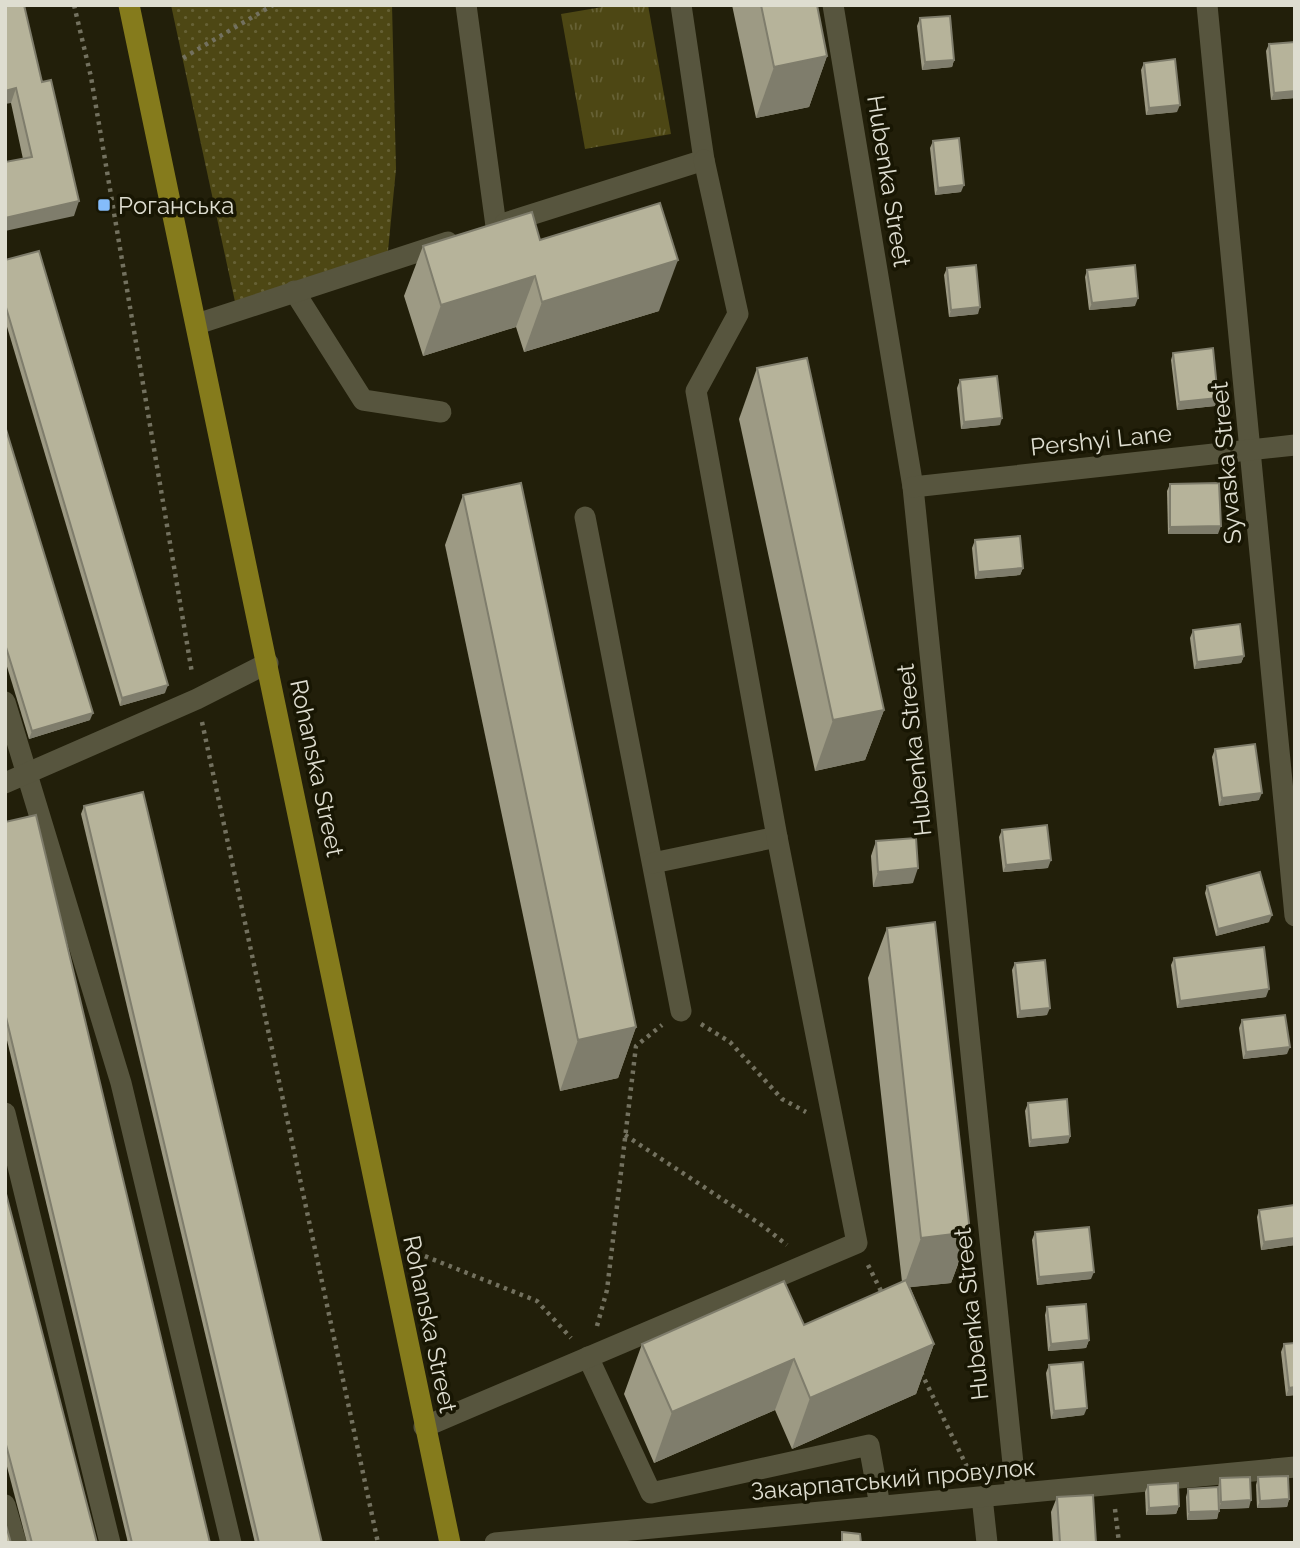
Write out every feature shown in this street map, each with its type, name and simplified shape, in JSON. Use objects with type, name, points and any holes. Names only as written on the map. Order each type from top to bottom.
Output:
[{"type":"main road","name":"Rohanska Street","points":[[129,5],[164,184],[197,324],[450,1543]]},
{"type":"street","points":[[466,5],[496,226]]},
{"type":"street","points":[[424,1427],[857,1243],[777,837],[696,391],[738,314],[704,160],[681,5]]},
{"type":"street","name":"Hubenka Street","points":[[833,5],[913,487],[1016,1493]]},
{"type":"street","name":"Syvaska Street","points":[[1207,5],[1252,449],[1295,916]]},
{"type":"street","points":[[197,324],[704,160]]},
{"type":"street","points":[[294,291],[363,400],[441,412]]},
{"type":"street","name":"Pershyi Lane","points":[[913,487],[1295,445]]},
{"type":"street","points":[[585,517],[681,1011]]},
{"type":"street","points":[[5,783],[197,699],[268,663]]},
{"type":"street","points":[[5,702],[121,1083],[231,1543]]},
{"type":"street","points":[[653,863],[777,837]]},
{"type":"street","points":[[5,1113],[110,1543]]},
{"type":"street","points":[[588,1357],[650,1493],[869,1445],[880,1506]]},
{"type":"street","name":"Закарпатський провулок","points":[[495,1543],[586,1538],[880,1506],[1295,1467]]},
{"type":"street","points":[[982,1497],[986,1543]]},
{"type":"street","points":[[5,1505],[16,1543]]},
{"type":"path","points":[[74,5],[91,76],[197,699],[378,1543]]},
{"type":"path","points":[[183,58],[273,5]]},
{"type":"path","points":[[588,1357],[607,1290],[636,1046],[681,1011],[730,1042],[782,1099],[835,1128]]},
{"type":"path","points":[[625,1135],[763,1226],[809,1264]]},
{"type":"path","points":[[386,1241],[537,1301],[588,1357]]},
{"type":"path","points":[[857,1243],[888,1306]]},
{"type":"path","points":[[919,1368],[982,1497]]},
{"type":"path","points":[[1112,1484],[1119,1543]]},
{"type":"green space","points":[[171,5],[392,5],[396,169],[387,261],[237,311]]},
{"type":"green space","points":[[614,5],[648,5],[671,134],[585,149],[561,14]]},
{"type":"building","points":[[5,5],[24,5],[42,82],[51,80],[79,201],[5,218],[5,162],[32,157],[16,88],[5,91]]},
{"type":"building","points":[[761,5],[817,5],[827,56],[774,67]]},
{"type":"building","points":[[950,16],[954,60],[925,62],[920,18]]},
{"type":"building","points":[[1295,42],[1295,91],[1274,93],[1269,44]]},
{"type":"building","points":[[1175,59],[1180,105],[1149,108],[1144,63]]},
{"type":"building","points":[[959,138],[964,185],[938,188],[933,141]]},
{"type":"building","points":[[660,203],[678,260],[542,302],[535,276],[441,305],[423,246],[532,212],[540,240]]},
{"type":"building","points":[[39,251],[168,685],[122,698],[5,304],[5,260]]},
{"type":"building","points":[[976,265],[980,307],[951,310],[947,268]]},
{"type":"building","points":[[1135,265],[1138,298],[1092,303],[1087,270]]},
{"type":"building","points":[[1213,348],[1218,398],[1179,402],[1173,353]]},
{"type":"building","points":[[807,358],[884,710],[833,720],[757,368]]},
{"type":"building","points":[[997,376],[1002,418],[964,422],[960,380]]},
{"type":"building","points":[[5,426],[93,713],[32,731],[5,644]]},
{"type":"building","points":[[521,483],[636,1027],[578,1040],[463,495]]},
{"type":"building","points":[[1219,483],[1221,526],[1170,527],[1170,484]]},
{"type":"building","points":[[1020,536],[1023,568],[978,572],[975,540]]},
{"type":"building","points":[[1240,624],[1244,656],[1197,662],[1193,630]]},
{"type":"building","points":[[1255,744],[1262,793],[1222,798],[1215,749]]},
{"type":"building","points":[[143,792],[322,1543],[259,1543],[84,806]]},
{"type":"building","points":[[36,815],[210,1543],[132,1543],[5,1013],[5,822]]},
{"type":"building","points":[[1047,825],[1051,860],[1006,865],[1002,830]]},
{"type":"building","points":[[916,838],[918,868],[878,872],[876,841]]},
{"type":"building","points":[[1260,872],[1272,915],[1218,929],[1207,886]]},
{"type":"building","points":[[935,922],[970,1232],[921,1238],[887,928]]},
{"type":"building","points":[[1264,947],[1269,989],[1180,1001],[1174,958]]},
{"type":"building","points":[[1045,960],[1050,1008],[1020,1011],[1015,963]]},
{"type":"building","points":[[1285,1015],[1290,1047],[1246,1052],[1242,1020]]},
{"type":"building","points":[[1067,1099],[1070,1136],[1031,1140],[1028,1103]]},
{"type":"building","points":[[5,1190],[97,1543],[32,1543],[5,1441]]},
{"type":"building","points":[[1295,1205],[1295,1238],[1264,1242],[1259,1210]]},
{"type":"building","points":[[1089,1227],[1094,1272],[1039,1277],[1035,1232]]},
{"type":"building","points":[[906,1280],[934,1344],[810,1398],[794,1359],[672,1412],[642,1344],[784,1281],[804,1325]]},
{"type":"building","points":[[1086,1304],[1089,1340],[1051,1344],[1047,1307]]},
{"type":"building","points":[[1295,1343],[1295,1387],[1289,1388],[1284,1344]]},
{"type":"building","points":[[1083,1362],[1087,1408],[1054,1411],[1049,1365]]},
{"type":"building","points":[[1288,1476],[1289,1499],[1260,1501],[1258,1477]]},
{"type":"building","points":[[1250,1477],[1251,1500],[1221,1502],[1220,1478]]},
{"type":"building","points":[[1178,1483],[1179,1506],[1149,1508],[1148,1485]]},
{"type":"building","points":[[1218,1487],[1219,1511],[1189,1512],[1188,1489]]},
{"type":"building","points":[[1093,1495],[1096,1543],[1060,1543],[1057,1497]]},
{"type":"building","points":[[5,1522],[11,1543],[5,1543]]},
{"type":"building","points":[[842,1532],[860,1534],[861,1543],[842,1543]]},
{"type":"place","name":"Роганська","points":[[104,205]]}]
